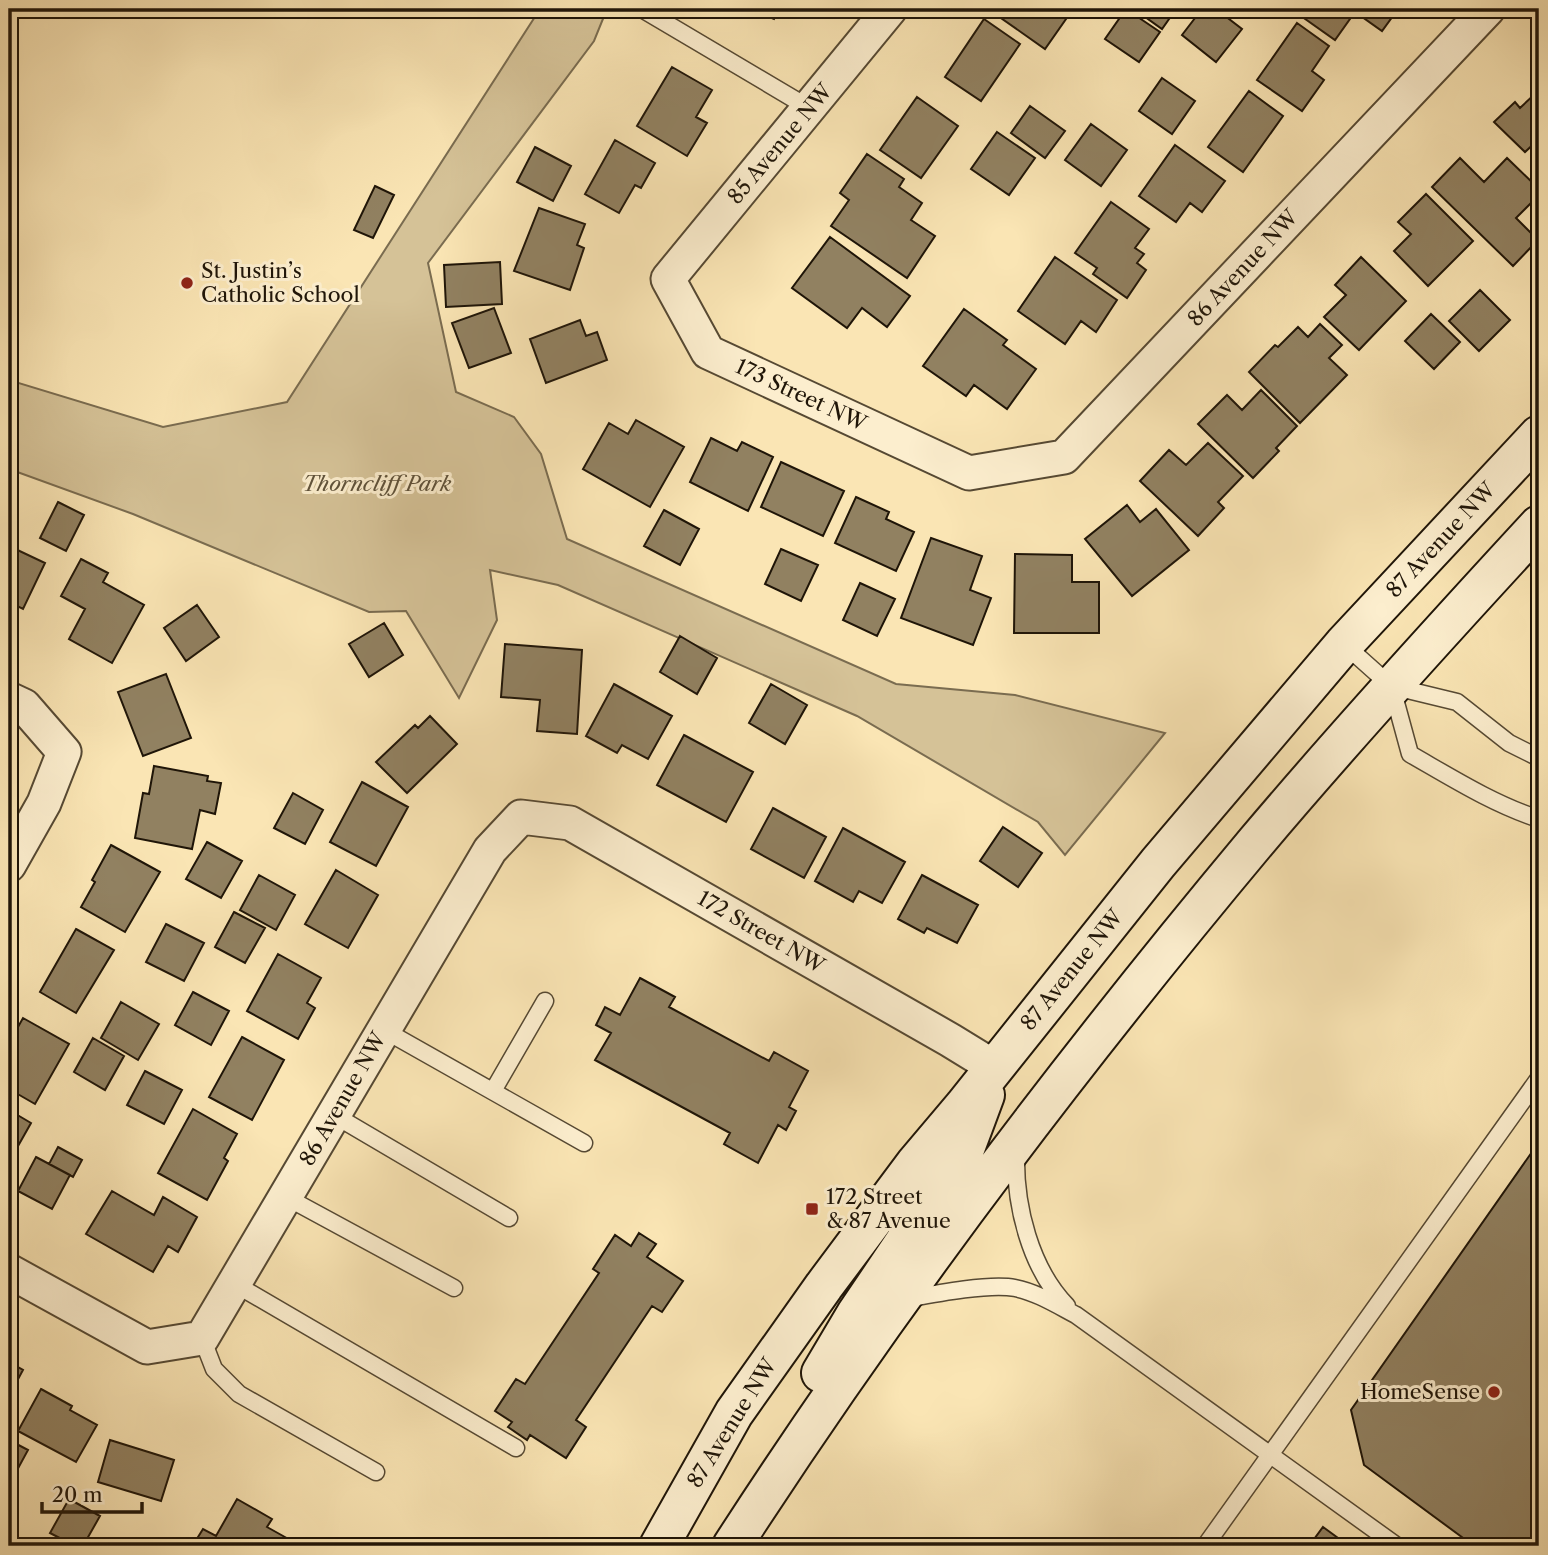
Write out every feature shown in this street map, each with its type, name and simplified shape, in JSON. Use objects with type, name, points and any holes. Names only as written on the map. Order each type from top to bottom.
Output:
[{"type":"main road","name":"87 Avenue NW","points":[[659,1546],[734,1413],[915,1164],[1158,863],[1344,644],[1539,436]]},
{"type":"main road","points":[[732,1546],[796,1448],[948,1231],[1086,1051],[1248,851],[1391,686],[1539,525]]},
{"type":"main road","points":[[796,1448],[819,1376],[863,1303],[962,1157],[994,1067]]},
{"type":"street","name":"85 Avenue NW","points":[[668,279],[890,9]]},
{"type":"street","name":"86 Avenue NW","points":[[969,473],[1063,457],[1488,9]]},
{"type":"street","name":"173 Street NW","points":[[668,279],[708,352],[969,473]]},
{"type":"street","points":[[9,866],[44,803],[64,752],[16,702]]},
{"type":"street","name":"86 Avenue NW","points":[[202,1338],[489,850],[521,817]]},
{"type":"street","name":"172 Street NW","points":[[521,817],[570,823],[994,1067]]},
{"type":"street","points":[[9,1271],[147,1347],[202,1338]]},
{"type":"lane","points":[[642,9],[809,108]]},
{"type":"lane","points":[[1344,644],[1391,686],[1457,702],[1509,743],[1539,758]]},
{"type":"lane","points":[[1391,686],[1410,754],[1473,790],[1539,819]]},
{"type":"lane","points":[[493,1091],[545,1001]]},
{"type":"lane","points":[[384,1030],[584,1143]]},
{"type":"lane","points":[[1205,1546],[1539,1078]]},
{"type":"lane","points":[[334,1115],[509,1218]]},
{"type":"lane","points":[[1017,1140],[1018,1195],[1040,1267],[1053,1292],[1076,1315],[1397,1546]]},
{"type":"lane","points":[[286,1196],[454,1288]]},
{"type":"lane","points":[[235,1284],[516,1448]]},
{"type":"lane","points":[[900,1300],[935,1293],[1015,1288],[1076,1315]]},
{"type":"lane","points":[[202,1338],[214,1369],[239,1394],[376,1472]]},
{"type":"green space","name":"Thorncliff Park","points":[[540,9],[607,9],[594,41],[428,263],[456,392],[514,417],[541,454],[567,539],[896,684],[1015,695],[1165,733],[1065,855],[1038,822],[857,716],[558,585],[490,570],[497,620],[459,698],[406,611],[369,612],[133,514],[9,469],[9,380],[163,427],[287,402]]},
{"type":"building","points":[[750,9],[779,9],[774,19]]},
{"type":"building","points":[[1003,9],[1073,9],[1045,49],[998,16]]},
{"type":"building","points":[[1126,9],[1160,32],[1139,62],[1105,39]]},
{"type":"building","points":[[1134,9],[1176,9],[1162,29]]},
{"type":"building","points":[[1202,9],[1216,9],[1242,29],[1216,62],[1182,35]]},
{"type":"building","points":[[1306,9],[1398,9],[1382,31],[1355,12],[1335,40],[1301,16]]},
{"type":"building","points":[[984,19],[1020,44],[981,101],[945,77]]},
{"type":"building","points":[[1297,23],[1329,46],[1312,71],[1324,80],[1302,111],[1257,80]]},
{"type":"building","points":[[672,67],[712,90],[696,117],[707,123],[687,156],[637,126]]},
{"type":"building","points":[[1162,78],[1195,101],[1172,134],[1139,111]]},
{"type":"building","points":[[1539,90],[1539,139],[1525,152],[1494,122],[1515,102],[1520,108]]},
{"type":"building","points":[[1249,91],[1283,116],[1243,172],[1208,147]]},
{"type":"building","points":[[917,97],[958,126],[921,178],[880,150]]},
{"type":"building","points":[[1030,106],[1065,131],[1045,158],[1011,133]]},
{"type":"building","points":[[1091,124],[1127,150],[1101,186],[1065,160]]},
{"type":"building","points":[[997,132],[1035,158],[1009,195],[971,169]]},
{"type":"building","points":[[615,140],[655,163],[641,188],[635,185],[619,213],[585,194]]},
{"type":"building","points":[[1175,145],[1225,181],[1202,212],[1190,203],[1176,222],[1139,196]]},
{"type":"building","points":[[535,147],[571,166],[553,201],[517,182]]},
{"type":"building","points":[[867,154],[904,179],[899,187],[922,203],[911,220],[935,236],[907,278],[831,226],[849,200],[840,193]]},
{"type":"building","points":[[1460,158],[1484,182],[1507,158],[1539,189],[1539,195],[1516,218],[1538,240],[1513,266],[1432,187]]},
{"type":"building","points":[[375,186],[394,195],[373,238],[354,230]]},
{"type":"building","points":[[1426,194],[1473,241],[1428,286],[1394,251],[1411,234],[1398,222]]},
{"type":"building","points":[[1111,202],[1149,229],[1135,248],[1144,254],[1137,263],[1146,270],[1127,298],[1093,274],[1097,268],[1075,253]]},
{"type":"building","points":[[539,208],[585,224],[577,245],[584,248],[570,290],[514,271]]},
{"type":"building","points":[[830,237],[910,296],[887,327],[862,308],[847,328],[792,288]]},
{"type":"building","points":[[1055,257],[1117,300],[1096,332],[1081,321],[1065,344],[1018,311]]},
{"type":"building","points":[[1361,257],[1406,301],[1359,350],[1324,317],[1346,295],[1335,285]]},
{"type":"building","points":[[500,262],[502,304],[446,307],[444,265]]},
{"type":"building","points":[[1480,290],[1510,320],[1479,351],[1449,321]]},
{"type":"building","points":[[494,308],[511,353],[469,368],[452,323]]},
{"type":"building","points":[[964,309],[1007,340],[1003,345],[1036,369],[1007,409],[974,385],[966,396],[923,366]]},
{"type":"building","points":[[1431,314],[1460,342],[1434,369],[1405,341]]},
{"type":"building","points":[[580,320],[586,336],[597,332],[607,360],[546,383],[530,339]]},
{"type":"building","points":[[1320,324],[1342,345],[1329,358],[1347,375],[1300,423],[1249,372],[1275,345],[1278,347],[1298,327],[1308,337]]},
{"type":"building","points":[[1261,390],[1297,426],[1276,448],[1279,451],[1253,478],[1198,424],[1227,395],[1242,410]]},
{"type":"building","points":[[636,420],[684,447],[650,507],[583,469],[609,423],[628,434]]},
{"type":"building","points":[[711,438],[737,451],[742,442],[773,457],[748,511],[690,482]]},
{"type":"building","points":[[1208,443],[1243,476],[1218,502],[1224,508],[1198,536],[1140,481],[1169,450],[1186,465]]},
{"type":"building","points":[[781,462],[844,491],[823,536],[761,507]]},
{"type":"building","points":[[856,497],[889,512],[886,519],[914,532],[896,571],[835,543]]},
{"type":"building","points":[[58,502],[84,515],[66,551],[40,538]]},
{"type":"building","points":[[1127,505],[1140,522],[1156,509],[1189,550],[1132,596],[1085,539]]},
{"type":"building","points":[[664,510],[699,529],[680,565],[644,546]]},
{"type":"building","points":[[931,538],[982,556],[970,590],[991,598],[973,645],[901,618]]},
{"type":"building","points":[[9,546],[45,563],[23,609],[9,602]]},
{"type":"building","points":[[781,549],[818,565],[801,601],[765,584]]},
{"type":"building","points":[[1015,554],[1072,555],[1072,582],[1099,582],[1099,633],[1014,633]]},
{"type":"building","points":[[81,559],[108,573],[103,582],[144,605],[112,663],[69,639],[85,609],[61,596]]},
{"type":"building","points":[[860,583],[895,599],[877,636],[843,620]]},
{"type":"building","points":[[197,605],[219,637],[186,661],[164,628]]},
{"type":"building","points":[[384,623],[403,655],[369,677],[349,644]]},
{"type":"building","points":[[680,636],[717,658],[697,694],[660,672]]},
{"type":"building","points":[[505,644],[582,650],[577,734],[537,731],[540,700],[501,697]]},
{"type":"building","points":[[166,674],[191,738],[143,756],[118,692]]},
{"type":"building","points":[[614,684],[672,716],[648,759],[622,745],[617,753],[586,736]]},
{"type":"building","points":[[771,684],[807,705],[785,744],[749,723]]},
{"type":"building","points":[[430,716],[457,744],[407,793],[376,762],[415,725],[418,728]]},
{"type":"building","points":[[684,735],[753,772],[726,822],[657,785]]},
{"type":"building","points":[[154,766],[208,776],[207,781],[221,783],[215,814],[200,810],[192,849],[135,838],[143,793],[149,794]]},
{"type":"building","points":[[362,782],[408,807],[376,866],[330,842]]},
{"type":"building","points":[[293,793],[323,810],[305,844],[274,828]]},
{"type":"building","points":[[773,808],[826,837],[804,878],[751,849]]},
{"type":"building","points":[[1003,827],[1042,853],[1018,887],[980,861]]},
{"type":"building","points":[[843,828],[905,862],[882,903],[859,891],[853,902],[815,881]]},
{"type":"building","points":[[207,842],[242,861],[221,898],[186,879]]},
{"type":"building","points":[[111,845],[160,872],[125,932],[81,907]]},
{"type":"building","points":[[336,870],[378,895],[348,948],[305,924]]},
{"type":"building","points":[[259,875],[295,895],[276,930],[240,910]]},
{"type":"building","points":[[922,875],[978,905],[957,943],[927,928],[924,933],[898,919]]},
{"type":"building","points":[[234,912],[265,928],[245,963],[215,947]]},
{"type":"building","points":[[166,924],[204,943],[184,981],[146,962]]},
{"type":"building","points":[[76,929],[114,950],[76,1013],[40,992]]},
{"type":"building","points":[[278,954],[321,978],[307,1003],[315,1008],[298,1039],[247,1011]]},
{"type":"building","points":[[640,978],[675,997],[669,1007],[769,1061],[774,1052],[808,1071],[789,1107],[796,1111],[786,1130],[778,1125],[758,1163],[724,1144],[730,1133],[595,1060],[611,1033],[596,1025],[605,1007],[620,1015]]},
{"type":"building","points":[[193,992],[229,1011],[211,1045],[175,1025]]},
{"type":"building","points":[[121,1002],[159,1024],[138,1060],[101,1038]]},
{"type":"building","points":[[23,1018],[69,1044],[35,1104],[9,1089],[9,1043]]},
{"type":"building","points":[[242,1037],[284,1060],[252,1120],[209,1097]]},
{"type":"building","points":[[93,1038],[124,1056],[105,1090],[74,1072]]},
{"type":"building","points":[[145,1071],[182,1090],[164,1124],[127,1105]]},
{"type":"building","points":[[193,1109],[237,1134],[224,1158],[228,1161],[207,1200],[158,1173]]},
{"type":"building","points":[[9,1110],[31,1123],[9,1162]]},
{"type":"building","points":[[1539,1142],[1539,1546],[1474,1546],[1364,1465],[1351,1410]]},
{"type":"building","points":[[58,1147],[82,1160],[73,1177],[49,1164]]},
{"type":"building","points":[[36,1157],[70,1175],[52,1209],[18,1191]]},
{"type":"building","points":[[112,1191],[154,1215],[163,1197],[197,1217],[178,1252],[168,1246],[153,1272],[86,1234]]},
{"type":"building","points":[[639,1233],[656,1244],[647,1257],[683,1281],[662,1312],[652,1306],[576,1420],[586,1427],[566,1458],[530,1435],[527,1440],[508,1427],[512,1422],[495,1411],[516,1379],[525,1384],[599,1273],[593,1269],[615,1235],[631,1246]]},
{"type":"building","points":[[9,1362],[23,1370],[9,1396]]},
{"type":"building","points":[[41,1389],[72,1406],[70,1410],[97,1425],[76,1462],[18,1431]]},
{"type":"building","points":[[9,1440],[28,1450],[9,1485]]},
{"type":"building","points":[[110,1440],[174,1460],[161,1501],[98,1482]]},
{"type":"building","points":[[69,1499],[100,1516],[83,1546],[75,1546],[50,1533]]},
{"type":"building","points":[[237,1499],[272,1519],[267,1527],[301,1546],[193,1545],[203,1529],[216,1536]]},
{"type":"building","points":[[1323,1527],[1349,1546],[1309,1546]]},
{"type":"place","name":"St. Justin’s Catholic School","points":[[187,283]]},
{"type":"place","name":"172 Street & 87 Avenue","points":[[812,1209]]},
{"type":"place","name":"HomeSense","points":[[1494,1392]]}]
